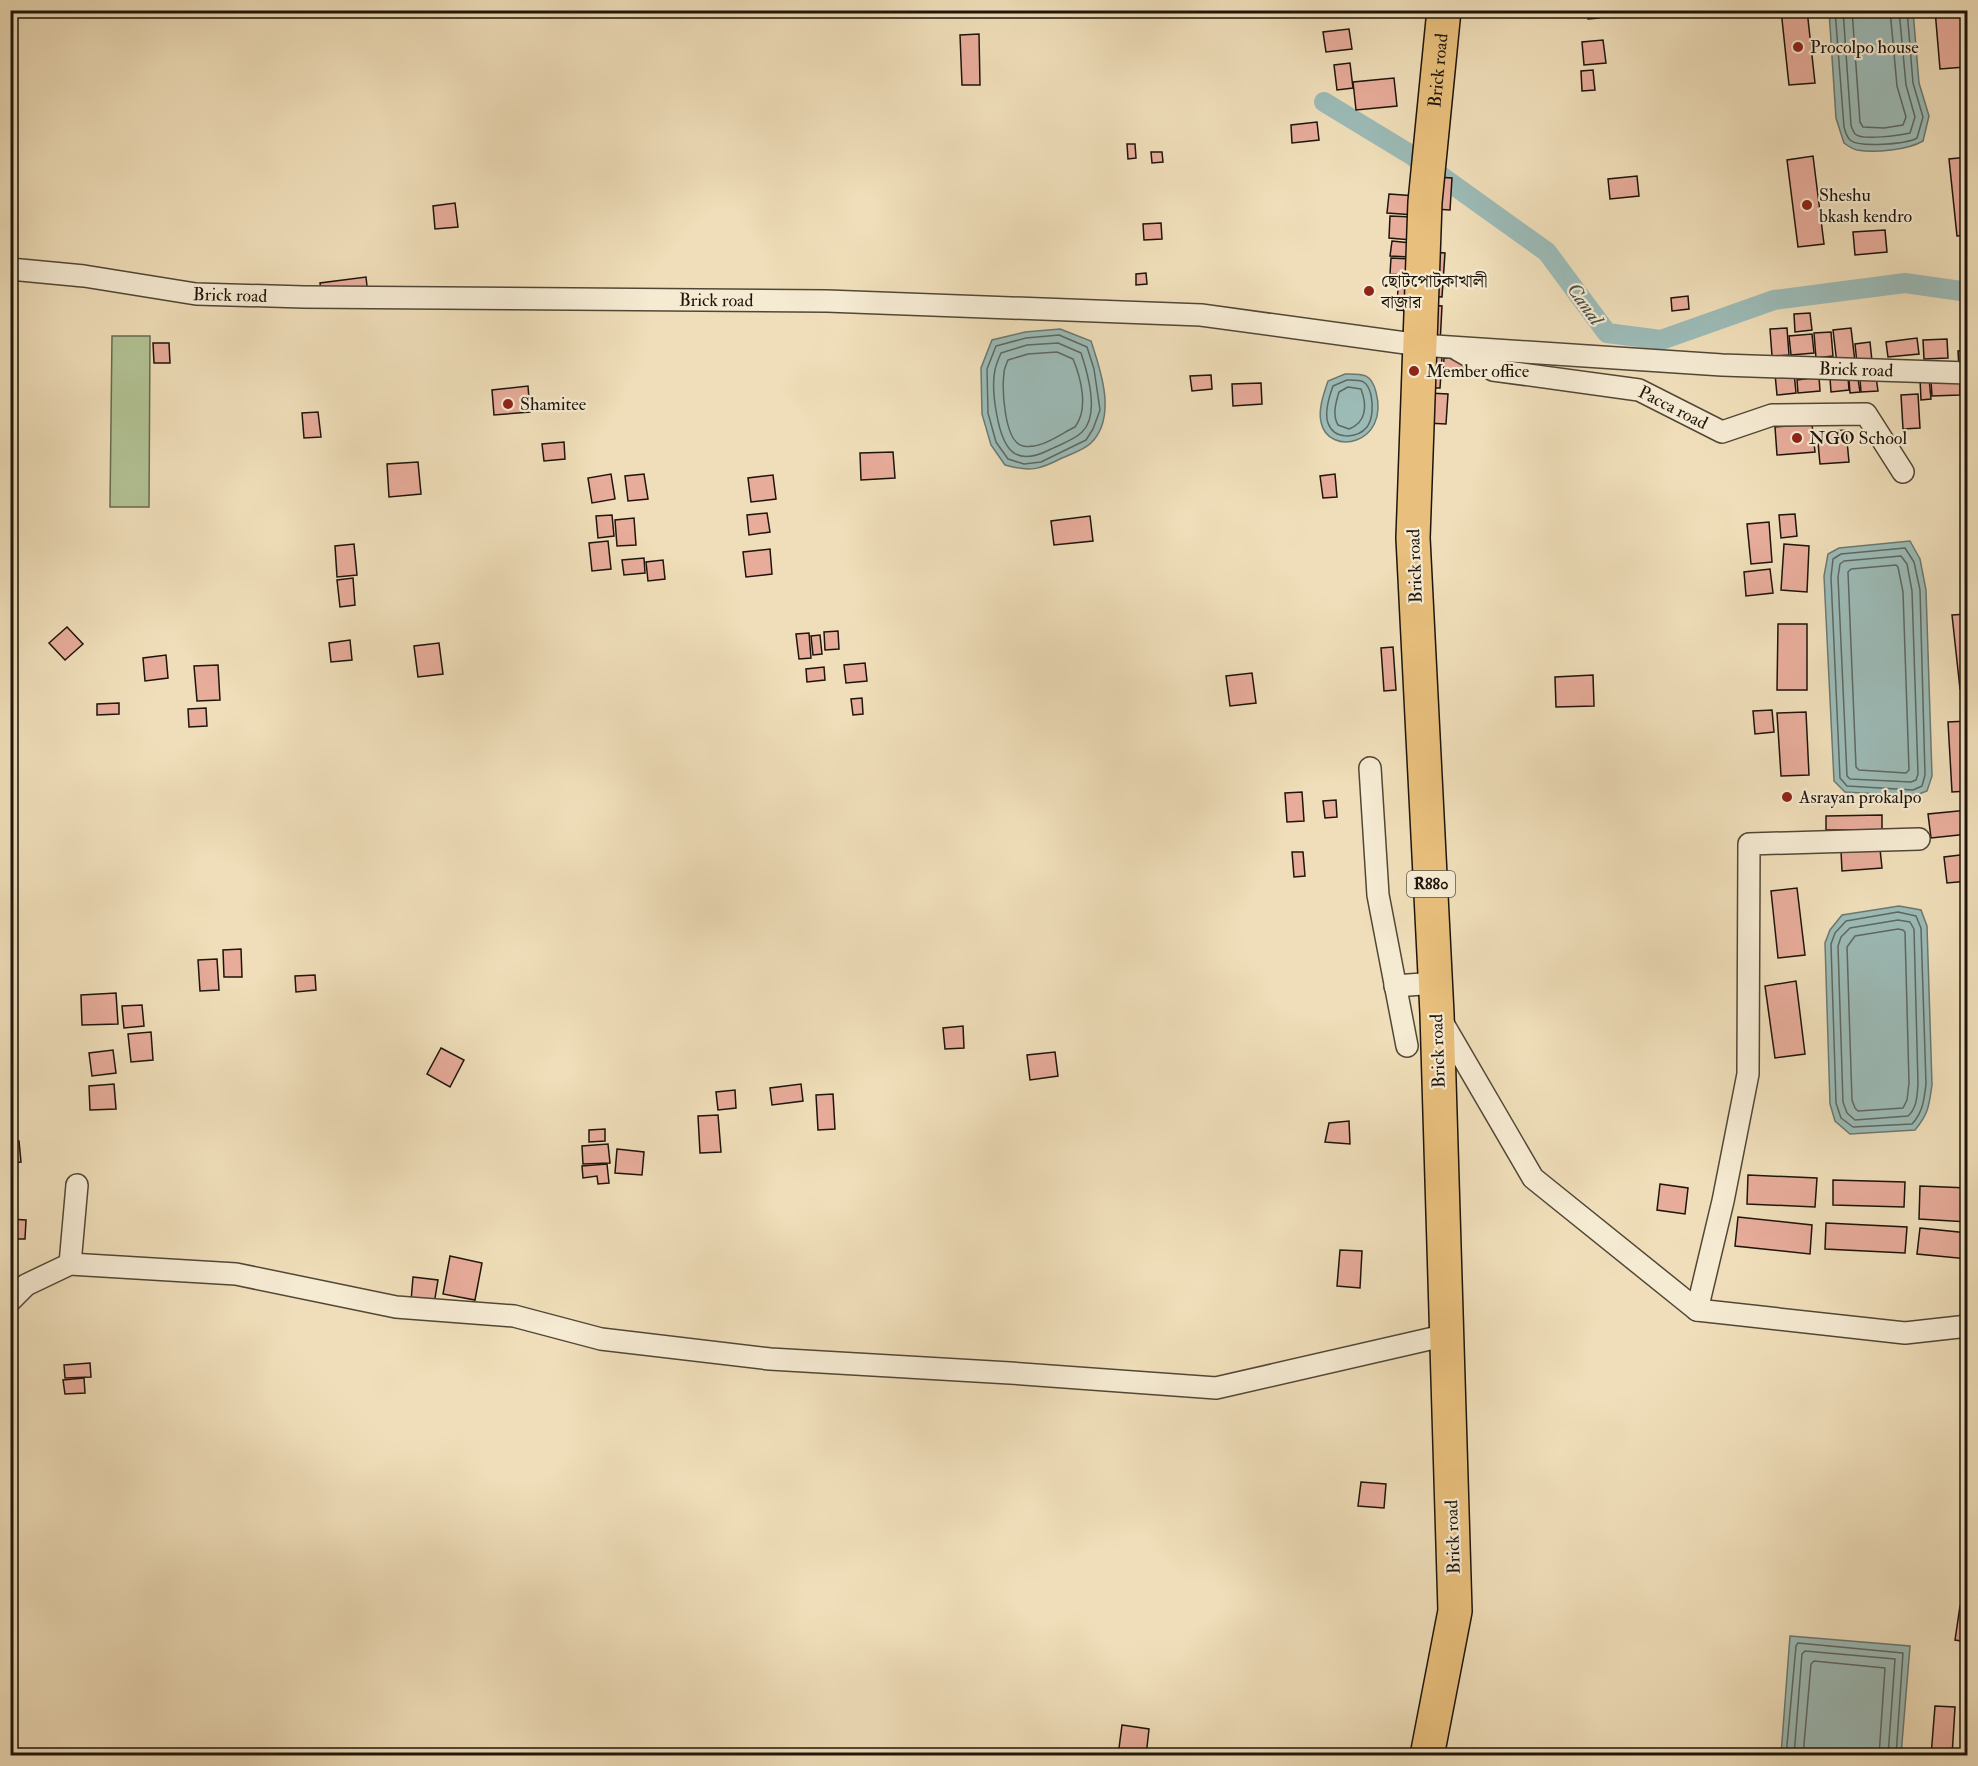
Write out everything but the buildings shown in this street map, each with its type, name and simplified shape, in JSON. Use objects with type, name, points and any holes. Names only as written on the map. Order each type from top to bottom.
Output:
[{"type":"main road","name":"Brick road","points":[[1427,1755],[1455,1611],[1437,998],[1413,538],[1425,202],[1444,10]]},
{"type":"street","name":"Brick road","points":[[10,269],[84,276],[196,294],[304,297],[827,301],[1201,315],[1420,345],[1722,366],[1968,373]]},
{"type":"street","name":"Pacca road","points":[[1453,347],[1493,370],[1639,390],[1722,432],[1772,415],[1866,414],[1903,472]]},
{"type":"street","points":[[1370,768],[1378,895],[1407,1046]]},
{"type":"street","points":[[1697,1310],[1723,1201],[1748,1074],[1749,844],[1919,839]]},
{"type":"street","points":[[1395,986],[1437,998],[1533,1178],[1697,1310],[1905,1334],[1968,1326]]},
{"type":"street","points":[[70,1264],[77,1185]]},
{"type":"street","points":[[10,1300],[26,1285],[70,1264],[236,1274],[396,1306],[513,1316],[601,1339],[770,1359],[1216,1388],[1447,1335]]},
{"type":"green space","points":[[112,336],[150,336],[149,507],[110,507]]},
{"type":"water","points":[[1829,11],[1913,11],[1919,83],[1929,116],[1923,141],[1900,149],[1873,151],[1855,150],[1844,143],[1836,118]]},
{"type":"water","points":[[1060,329],[1091,341],[1099,366],[1104,394],[1105,407],[1099,432],[1085,448],[1047,465],[1034,469],[1021,469],[1005,465],[991,445],[982,414],[981,368],[992,340],[1025,332]]},
{"type":"water","points":[[1345,374],[1365,376],[1372,381],[1378,410],[1374,424],[1367,434],[1356,440],[1345,442],[1335,440],[1326,433],[1320,412],[1328,381]]},
{"type":"water","points":[[1910,541],[1920,559],[1926,590],[1932,776],[1927,791],[1914,796],[1845,792],[1834,781],[1824,576],[1828,554],[1839,548]]},
{"type":"water","points":[[1899,906],[1921,910],[1927,926],[1932,1085],[1929,1104],[1926,1114],[1915,1130],[1850,1134],[1835,1121],[1830,1104],[1825,943],[1830,930],[1842,915]]},
{"type":"water","points":[[1790,1636],[1910,1646],[1901,1755],[1781,1755]]},
{"type":"waterway","name":"Canal","points":[[1324,102],[1413,156],[1547,252],[1607,333],[1661,340],[1774,300],[1905,283],[1968,292]]},
{"type":"place","name":"Procolpo house","points":[[1798,47]]},
{"type":"place","name":"Sheshu bkash kendro","points":[[1807,205]]},
{"type":"place","name":"ছোটপোটকাখালী বাজার","points":[[1369,291]]},
{"type":"place","name":"Member office","points":[[1414,371]]},
{"type":"place","name":"Shamitee","points":[[508,404]]},
{"type":"place","name":"NGO School","points":[[1797,438]]},
{"type":"place","name":"Asrayan prokalpo","points":[[1787,797]]}]
